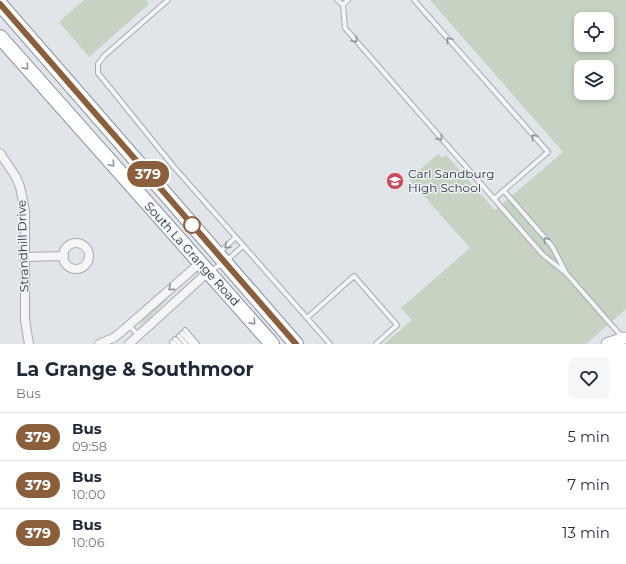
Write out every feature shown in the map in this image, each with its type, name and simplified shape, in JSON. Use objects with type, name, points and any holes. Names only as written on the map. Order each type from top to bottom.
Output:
[{"type":"highway","name":"South La Grange Road","points":[[0,4],[211,261],[272,344]]},
{"type":"highway","name":"South La Grange Road","points":[[0,37],[211,261],[296,344]]},
{"type":"street","name":"Strandhill Drive","points":[[0,153],[16,177],[25,211],[25,320],[29,344]]},
{"type":"street","points":[[26,257],[64,256]]},
{"type":"street","points":[[99,344],[113,338],[211,261]]},
{"type":"street","points":[[129,344],[211,261]]},
{"type":"street","points":[[607,344],[623,339]]},
{"type":"lane","points":[[168,0],[104,56],[98,64],[98,73],[174,167],[330,344]]},
{"type":"lane","points":[[337,0],[343,5],[345,28],[543,255],[566,273],[623,339]]},
{"type":"lane","points":[[343,5],[348,0]]},
{"type":"lane","points":[[414,0],[548,152],[494,199]]},
{"type":"lane","points":[[504,191],[552,246],[566,273]]},
{"type":"lane","points":[[211,261],[236,237]]},
{"type":"lane","points":[[211,261],[243,246]]},
{"type":"lane","points":[[306,318],[354,276],[397,325],[376,344]]},
{"type":"lane","points":[[129,325],[138,335]]},
{"type":"lane","points":[[178,337],[180,344]]},
{"type":"lane","points":[[178,337],[186,344]]},
{"type":"lane","points":[[178,337],[192,344]]},
{"type":"lane","points":[[178,337],[198,344]]},
{"type":"green space","points":[[84,0],[146,0],[149,4],[89,57],[59,22]]},
{"type":"green space","points":[[430,0],[626,0],[626,309],[586,344],[384,344],[412,320],[401,308],[470,248],[409,179],[438,154],[442,158],[446,155],[495,210],[563,152]]},
{"type":"green space","points":[[166,299],[167,300],[139,327],[143,320]]},
{"type":"bus line","name":"379","points":[[0,4],[296,344]]},
{"type":"place","name":"Carl Sandburg High School","points":[[395,181]]}]
